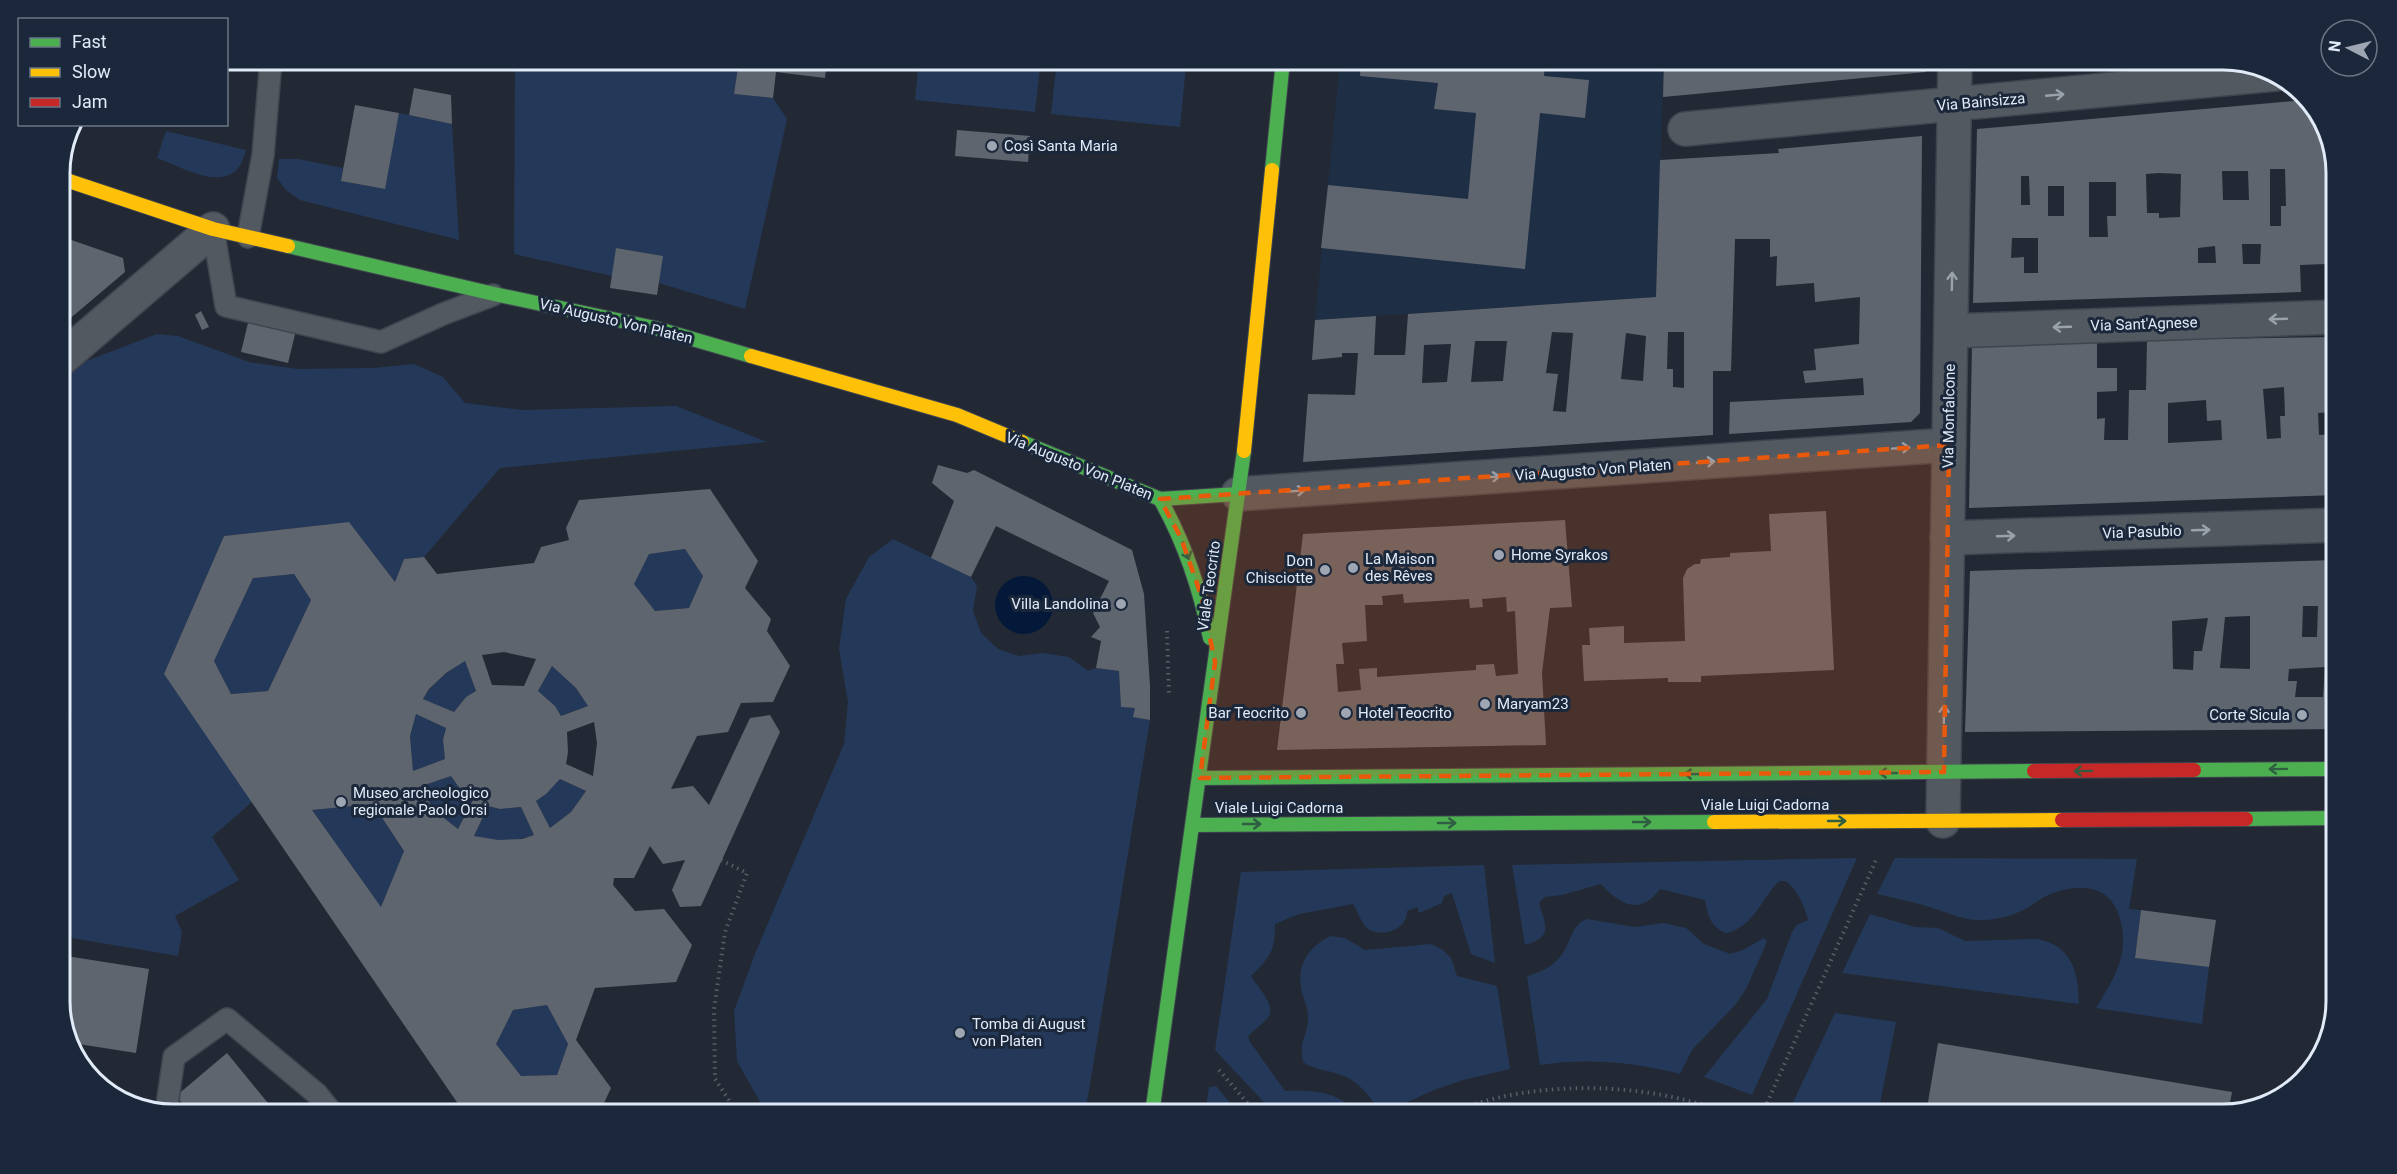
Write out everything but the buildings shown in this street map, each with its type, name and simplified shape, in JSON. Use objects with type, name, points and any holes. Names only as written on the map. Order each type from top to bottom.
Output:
[{"type":"main road","name":"Viale Teocrito","points":[[1153,1104],[1245,447],[1282,70]]},
{"type":"main road","name":"Via Augusto Von Platen","points":[[71,182],[213,229],[494,294],[655,328],[957,415],[1160,499]]},
{"type":"main road","points":[[1215,662],[1201,595],[1174,522],[1160,499],[1238,494]]},
{"type":"main road","name":"Viale Luigi Cadorna","points":[[1200,777],[2326,769]]},
{"type":"main road","name":"Viale Luigi Cadorna","points":[[1193,825],[2326,818]]},
{"type":"street","name":"Via Monfalcone","points":[[1943,821],[1955,70]]},
{"type":"street","name":"Via Bainsizza","points":[[1685,129],[2256,76]]},
{"type":"street","points":[[71,351],[213,229]]},
{"type":"street","name":"Via Sant'Agnese","points":[[1951,331],[2326,317]]},
{"type":"street","name":"Via Augusto Von Platen","points":[[1238,494],[1949,445]]},
{"type":"street","name":"Via Pasubio","points":[[1947,538],[2326,525]]},
{"type":"lane","points":[[248,237],[263,155],[270,70]]},
{"type":"lane","points":[[213,229],[226,306],[359,337],[381,342],[494,294]]},
{"type":"lane","points":[[167,1104],[174,1057],[227,1019],[317,1094],[325,1104]]},
{"type":"path","points":[[1167,630],[1170,699]]},
{"type":"path","points":[[1766,1104],[1877,858]]},
{"type":"path","points":[[721,860],[747,873],[725,932],[714,1009],[715,1079],[731,1104]]},
{"type":"path","points":[[1219,1070],[1248,1104]]},
{"type":"path","points":[[1481,1104],[1504,1097],[1556,1089],[1607,1088],[1659,1094],[1701,1104]]},
{"type":"highlighted area","points":[[1949,445],[1944,772],[1200,778],[1215,662],[1201,595],[1181,538],[1160,499]]},
{"type":"shaded area","points":[[515,70],[738,70],[734,94],[773,98],[787,119],[745,309],[659,283],[662,256],[617,248],[612,276],[514,254]]},
{"type":"shaded area","points":[[918,70],[1040,70],[1035,112],[915,100]]},
{"type":"shaded area","points":[[1056,70],[1186,70],[1180,127],[1051,114]]},
{"type":"shaded area","points":[[1339,70],[1664,70],[1656,297],[1315,320]]},
{"type":"shaded area","points":[[399,113],[452,124],[459,240],[300,200],[286,190],[277,178],[279,159],[298,159],[343,168],[341,181],[384,189]]},
{"type":"shaded area","points":[[166,131],[246,150],[241,164],[231,174],[223,177],[204,176],[157,158]]},
{"type":"shaded area","points":[[157,334],[178,336],[249,362],[297,369],[373,368],[414,364],[443,377],[465,403],[523,410],[676,406],[767,442],[500,468],[424,557],[404,559],[395,582],[349,522],[224,536],[164,674],[253,801],[212,837],[239,880],[175,916],[182,932],[178,956],[71,938],[71,372],[81,363]]},
{"type":"shaded area","points":[[893,539],[971,577],[977,586],[973,611],[981,633],[998,649],[1019,656],[1042,653],[1069,657],[1088,671],[1096,668],[1119,671],[1121,707],[1135,708],[1134,717],[1150,720],[1087,1104],[761,1104],[737,1061],[734,1011],[755,954],[844,744],[848,702],[839,649],[846,599],[869,557]]},
{"type":"shaded area","points":[[685,549],[703,576],[689,608],[655,611],[634,584],[649,554]]},
{"type":"shaded area","points":[[294,574],[311,600],[268,691],[231,694],[214,661],[253,578]]},
{"type":"shaded area","points":[[1024,576],[1040,581],[1048,589],[1053,605],[1048,621],[1040,629],[1024,634],[1008,629],[1000,621],[995,605],[1000,589],[1008,581]]},
{"type":"shaded area","points":[[465,661],[476,691],[466,697],[454,712],[423,699],[442,677]]},
{"type":"shaded area","points":[[552,666],[576,688],[588,706],[561,716],[555,706],[538,691]]},
{"type":"shaded area","points":[[416,714],[446,728],[443,740],[445,759],[413,771],[410,736]]},
{"type":"shaded area","points":[[451,776],[473,800],[458,829],[435,811],[419,787]]},
{"type":"shaded area","points":[[560,779],[586,791],[571,812],[550,828],[536,801]]},
{"type":"shaded area","points":[[373,804],[404,851],[381,907],[312,810]]},
{"type":"shaded area","points":[[488,806],[500,809],[521,807],[534,835],[504,840],[474,836]]},
{"type":"shaded area","points":[[1857,858],[1752,1095],[1704,1077],[1767,999],[1792,932],[1797,925],[1808,920],[1800,899],[1786,881],[1779,881],[1744,925],[1726,933],[1716,927],[1711,920],[1705,900],[1660,889],[1645,903],[1638,905],[1623,902],[1601,884],[1562,895],[1545,897],[1539,903],[1545,924],[1544,934],[1534,942],[1525,945],[1512,865]]},
{"type":"shaded area","points":[[1895,858],[2137,859],[2129,909],[2141,910],[2135,958],[2209,967],[2202,1024],[2096,1008],[2114,976],[2122,955],[2123,944],[2123,932],[2115,907],[2100,892],[2080,888],[2069,889],[2046,896],[2022,911],[2006,917],[1988,920],[1968,919],[1877,894]]},
{"type":"shaded area","points":[[1484,865],[1495,963],[1471,954],[1452,893],[1444,896],[1442,903],[1419,913],[1417,907],[1407,911],[1403,924],[1391,931],[1370,930],[1364,925],[1353,904],[1299,914],[1275,924],[1274,941],[1270,953],[1251,976],[1269,1003],[1270,1014],[1248,1036],[1250,1042],[1285,1091],[1324,1093],[1347,1104],[1266,1104],[1215,1050],[1241,872]]},
{"type":"shaded area","points":[[1870,914],[1915,927],[1938,928],[1965,941],[2037,939],[2049,942],[2066,954],[2071,962],[2077,981],[2079,1004],[1842,973]]},
{"type":"shaded area","points":[[1587,919],[1635,927],[1663,923],[1686,928],[1704,944],[1730,954],[1743,950],[1764,938],[1767,942],[1746,989],[1735,1005],[1692,1050],[1680,1074],[1610,1062],[1540,1065],[1527,976],[1557,961],[1574,930]]},
{"type":"shaded area","points":[[1330,936],[1345,938],[1365,950],[1431,944],[1443,950],[1451,958],[1457,976],[1497,986],[1510,1069],[1463,1080],[1403,1104],[1375,1104],[1366,1092],[1350,1079],[1303,1062],[1302,1044],[1308,1018],[1300,975],[1309,953]]},
{"type":"shaded area","points":[[547,1005],[568,1044],[557,1075],[521,1076],[496,1044],[513,1010]]},
{"type":"shaded area","points":[[1835,1013],[1896,1022],[1880,1104],[1792,1104]]},
{"type":"shaded area","points":[[1216,1086],[1231,1104],[1206,1104],[1209,1087]]},
{"type":"traffic: fast","points":[[1272,170],[1282,70]]},
{"type":"traffic: fast","points":[[288,246],[494,294],[655,328],[751,356]]},
{"type":"traffic: fast","points":[[1022,442],[1160,499],[1238,494]]},
{"type":"traffic: fast","points":[[1153,1104],[1244,451]]},
{"type":"traffic: fast","points":[[1160,499],[1191,567],[1210,638]]},
{"type":"traffic: fast","points":[[2194,770],[2326,769]]},
{"type":"traffic: fast","points":[[1200,778],[2034,771]]},
{"type":"traffic: fast","points":[[2246,819],[2326,818]]},
{"type":"traffic: fast","points":[[1193,825],[1714,822]]},
{"type":"traffic: slow","points":[[1244,451],[1272,170]]},
{"type":"traffic: slow","points":[[71,182],[213,229],[288,246]]},
{"type":"traffic: slow","points":[[751,356],[957,415],[1022,442]]},
{"type":"traffic: slow","points":[[1714,822],[2062,820]]},
{"type":"traffic: jam","points":[[2034,771],[2194,770]]},
{"type":"traffic: jam","points":[[2062,820],[2246,819]]},
{"type":"place","name":"Così Santa Maria","points":[[992,146]]},
{"type":"place","name":"Home Syrakos","points":[[1499,555]]},
{"type":"place","name":"La Maison des Rêves","points":[[1353,568]]},
{"type":"place","name":"Don Chisciotte","points":[[1325,570]]},
{"type":"place","name":"Villa Landolina","points":[[1121,604]]},
{"type":"place","name":"Maryam23","points":[[1485,704]]},
{"type":"place","name":"Bar Teocrito","points":[[1301,713]]},
{"type":"place","name":"Hotel Teocrito","points":[[1346,713]]},
{"type":"place","name":"Corte Sicula","points":[[2302,715]]},
{"type":"place","name":"Museo archeologico regionale Paolo Orsi","points":[[341,802]]},
{"type":"place","name":"Tomba di August von Platen","points":[[960,1033]]}]
